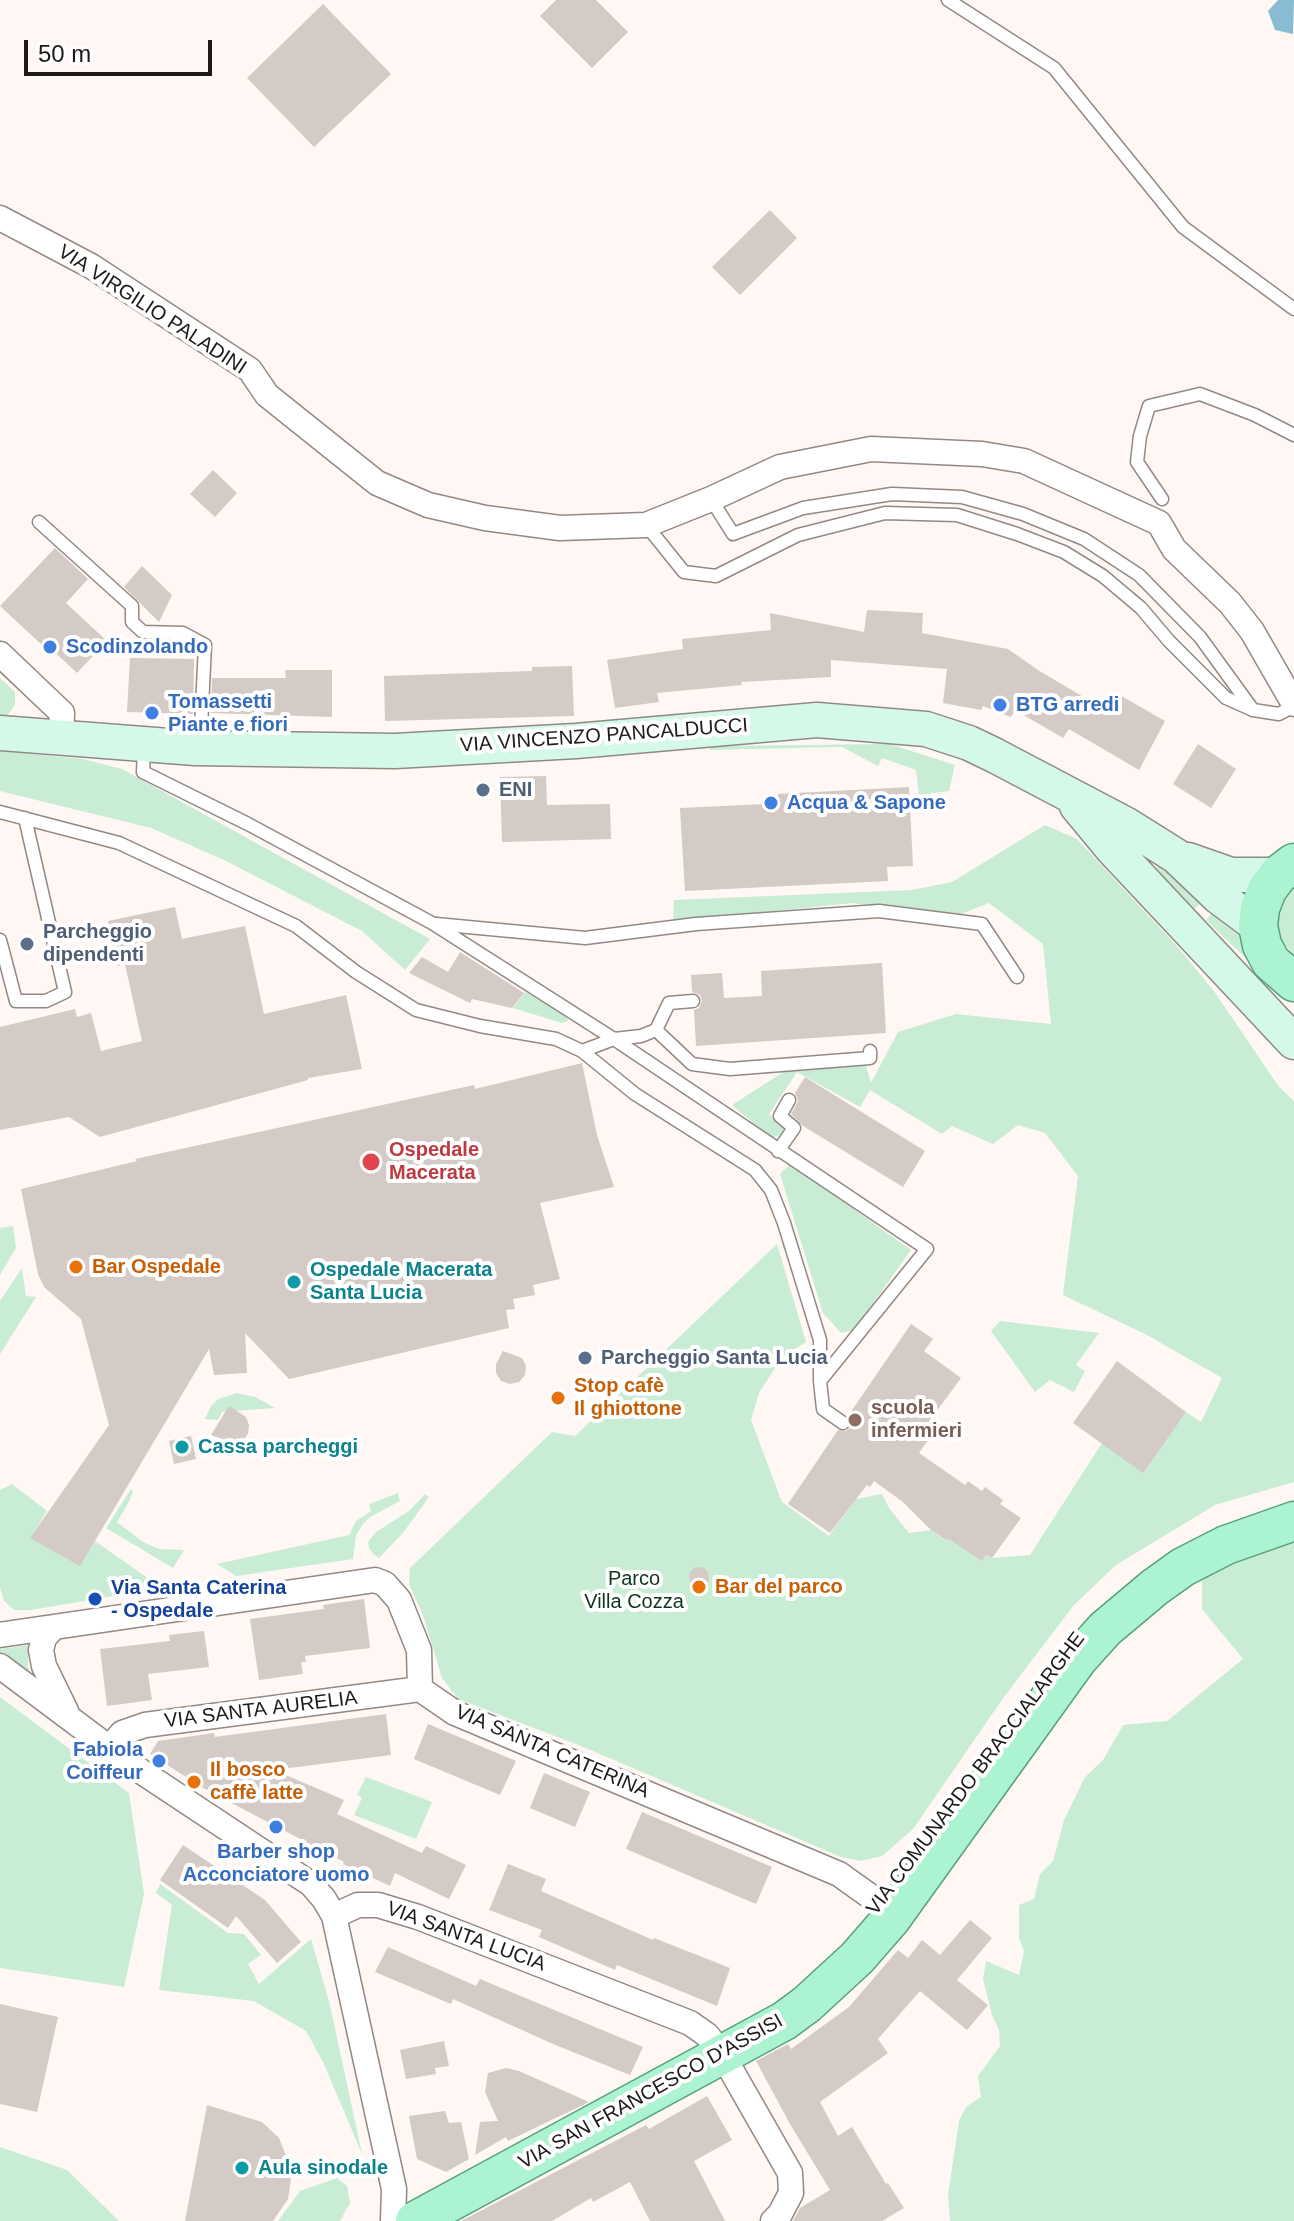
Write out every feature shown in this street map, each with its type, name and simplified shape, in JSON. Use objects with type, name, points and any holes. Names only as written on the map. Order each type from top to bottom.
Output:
[{"type":"main road","name":"VIA VINCENZO PANCALDUCCI","points":[[0,733],[144,745],[395,751],[576,741],[831,721],[926,729],[969,743],[1066,793],[1176,856],[1231,875],[1286,869]]},
{"type":"main road","points":[[1066,793],[1120,856],[1294,1042]]},
{"type":"main road","name":"VIA VINCENZO PANCALDUCCI","points":[[1176,856],[1227,904],[1258,926],[1260,908],[1267,890],[1286,869]]},
{"type":"main road","points":[[1258,926],[1262,945],[1271,962],[1291,983]]},
{"type":"main road","name":"VIA COMUNARDO BRACCIALARGHE","points":[[890,1905],[1021,1706],[1067,1645],[1096,1616],[1146,1572],[1186,1548],[1218,1530],[1294,1504]]},
{"type":"main road","name":"VIA COMUNARDO BRACCIALARGHE","points":[[722,2054],[796,1996],[890,1905],[1078,1659],[1105,1629],[1183,1567],[1226,1545],[1294,1521]]},
{"type":"main road","name":"VIA SAN FRANCESCO D'ASSISI","points":[[412,2220],[784,2021],[857,1958],[890,1905]]},
{"type":"street","name":"VIA VIRGILIO PALADINI","points":[[0,218],[91,266],[250,370],[267,395],[377,483],[428,505],[485,518],[560,528],[646,525],[780,467],[871,449],[982,454],[1024,461],[1161,511]]},
{"type":"street","points":[[1161,511],[1174,549],[1230,603],[1252,631],[1294,705]]},
{"type":"street","points":[[0,654],[62,713],[61,738]]},
{"type":"street","points":[[0,1635],[375,1580],[385,1584],[399,1600],[419,1650],[420,1689]]},
{"type":"street","points":[[54,1627],[44,1638],[41,1650],[44,1666],[68,1715]]},
{"type":"street","points":[[0,1666],[136,1768],[311,1884],[334,1916],[394,2189],[412,2220]]},
{"type":"street","name":"VIA SANTA CATERINA","points":[[420,1689],[455,1713],[839,1874],[890,1905]]},
{"type":"street","name":"VIA SANTA AURELIA","points":[[110,1747],[122,1733],[145,1725],[420,1689]]},
{"type":"street","name":"VIA SANTA LUCIA","points":[[334,1916],[358,1905],[378,1905],[418,1917],[667,2012],[707,2035],[722,2054],[790,2173],[791,2193],[773,2221]]},
{"type":"lane","points":[[948,0],[1054,68],[1183,227],[1294,309]]},
{"type":"lane","points":[[1161,511],[1137,462],[1140,436],[1149,406],[1200,394],[1255,415],[1294,435]]},
{"type":"lane","points":[[711,499],[733,534],[803,508],[892,494],[962,497],[1023,514],[1084,539],[1139,575],[1200,637],[1253,710]]},
{"type":"lane","points":[[646,525],[684,572],[716,576],[798,535],[885,513],[957,515],[1064,552],[1103,576],[1141,608],[1226,698],[1253,710],[1279,714],[1294,705]]},
{"type":"lane","points":[[39,522],[132,606],[132,622],[143,632],[183,633],[205,645],[201,728]]},
{"type":"lane","points":[[144,745],[143,772],[248,824],[432,923],[614,1039],[927,1249],[820,1381]]},
{"type":"lane","points":[[0,812],[119,843],[296,926],[356,972],[416,1010],[480,1026],[556,1039],[582,1051],[635,1094],[755,1170],[771,1190],[820,1340],[823,1409],[843,1423]]},
{"type":"lane","points":[[0,940],[16,1001],[46,1001],[65,992],[25,818]]},
{"type":"lane","points":[[432,923],[585,938],[696,924],[879,911],[982,924],[1017,977]]},
{"type":"lane","points":[[582,1051],[614,1039],[641,1036],[656,1030],[669,1003],[693,1001]]},
{"type":"lane","points":[[656,1030],[692,1064],[730,1069],[870,1058],[870,1051]]},
{"type":"lane","points":[[778,1151],[794,1128],[780,1116],[789,1100]]},
{"type":"green space","points":[[0,678],[15,692],[15,705],[7,716],[0,715]]},
{"type":"green space","points":[[890,744],[955,765],[949,791],[919,795],[916,770],[882,758],[878,766],[842,747],[710,750],[710,746]]},
{"type":"green space","points":[[0,751],[83,759],[122,769],[430,939],[405,970],[362,931],[224,860],[151,828],[0,791]]},
{"type":"green space","name":"Parco Villa Cozza","points":[[1045,825],[1077,839],[1176,945],[1214,991],[1279,1087],[1294,1101],[1294,1482],[1215,1505],[1116,1565],[1074,1605],[1004,1697],[913,1829],[882,1856],[861,1861],[841,1857],[581,1746],[458,1699],[442,1678],[423,1615],[409,1584],[410,1568],[552,1432],[575,1436],[777,1244],[806,1342],[782,1357],[759,1393],[751,1420],[782,1502],[829,1536],[856,1499],[882,1494],[909,1533],[931,1530],[947,1541],[950,1538],[992,1558],[1030,1555],[1102,1443],[1186,1412],[1201,1422],[1222,1378],[1147,1335],[1063,1295],[1078,1176],[1045,1133],[1018,1125],[993,1144],[952,1126],[942,1134],[870,1090],[860,1107],[797,1072],[769,1114],[788,1132],[771,1138],[732,1105],[788,1069],[863,1056],[871,1083],[898,1032],[956,1014],[1051,1024],[1043,944],[989,903],[953,917],[853,903],[673,921],[674,900],[912,890],[952,882]]},
{"type":"green space","points":[[1160,866],[1205,900],[1194,909],[1156,874],[1155,868]]},
{"type":"green space","points":[[1294,884],[1294,956],[1280,938],[1276,921],[1279,905]]},
{"type":"green space","points":[[1217,908],[1239,930],[1261,973],[1206,920]]},
{"type":"green space","points":[[525,992],[567,1016],[568,1021],[562,1023],[513,1008]]},
{"type":"green space","points":[[790,1164],[911,1250],[854,1330],[841,1333],[823,1313],[780,1174]]},
{"type":"green space","points":[[13,1226],[16,1248],[0,1275],[0,1228]]},
{"type":"green space","points":[[22,1268],[26,1296],[36,1297],[0,1354],[0,1301]]},
{"type":"green space","points":[[1000,1321],[1099,1333],[1076,1365],[1085,1371],[1074,1392],[1050,1380],[1035,1392],[991,1331]]},
{"type":"green space","points":[[237,1393],[255,1397],[275,1408],[222,1412],[218,1420],[205,1419],[218,1399]]},
{"type":"green space","points":[[12,1484],[47,1511],[31,1537],[80,1565],[95,1541],[149,1579],[149,1590],[31,1610],[14,1610],[4,1601],[0,1587],[0,1490]]},
{"type":"green space","points":[[131,1489],[130,1500],[117,1522],[143,1542],[159,1549],[184,1550],[173,1568],[106,1528]]},
{"type":"green space","points":[[398,1493],[400,1501],[370,1517],[362,1525],[356,1536],[353,1559],[236,1576],[217,1564],[349,1535],[356,1521],[371,1511],[369,1504]]},
{"type":"green space","points":[[425,1494],[429,1497],[403,1533],[379,1558],[374,1555],[368,1542],[376,1532],[409,1511]]},
{"type":"green space","points":[[1294,1538],[1294,2221],[950,2221],[948,2195],[959,2121],[966,2107],[981,2097],[978,2076],[1000,2046],[999,2030],[983,1979],[986,1961],[1019,1975],[1024,1951],[1019,1938],[1019,1905],[1034,1899],[1040,1874],[1053,1861],[1064,1820],[1085,1777],[1103,1760],[1123,1725],[1167,1721],[1243,1659],[1202,1609],[1202,1578],[1257,1550]]},
{"type":"green space","points":[[28,1645],[31,1676],[0,1653],[0,1649]]},
{"type":"green space","points":[[0,1697],[129,1793],[144,1894],[124,1987],[0,1968]]},
{"type":"green space","points":[[366,1777],[432,1802],[416,1839],[354,1815],[362,1798],[357,1795]]},
{"type":"green space","points":[[160,1884],[228,1933],[244,1934],[261,1955],[248,1964],[259,1984],[311,1939],[330,2005],[362,2154],[323,2062],[306,2031],[254,2001],[159,1990],[172,1905],[156,1893]]},
{"type":"green space","points":[[0,2147],[67,2170],[119,2221],[0,2221]]},
{"type":"green space","points":[[337,2178],[347,2186],[350,2203],[340,2221],[278,2221],[300,2191]]},
{"type":"water","points":[[1278,0],[1294,0],[1293,34],[1275,30],[1268,11]]},
{"type":"building","points":[[556,0],[596,0],[628,32],[592,68],[540,16]]},
{"type":"building","points":[[323,4],[391,74],[314,147],[247,78]]},
{"type":"building","points":[[770,210],[797,238],[740,295],[712,267]]},
{"type":"building","points":[[213,470],[237,493],[215,517],[190,494]]},
{"type":"building","points":[[55,548],[88,579],[66,603],[107,641],[77,673],[0,606]]},
{"type":"building","points":[[142,566],[172,595],[159,622],[124,587]]},
{"type":"building","points":[[867,610],[923,613],[922,633],[1008,649],[1107,711],[1118,694],[1165,721],[1139,770],[1069,729],[1063,738],[1015,710],[1011,717],[983,706],[981,710],[943,703],[947,669],[831,660],[831,677],[741,682],[742,685],[657,693],[659,702],[615,708],[607,660],[683,649],[682,639],[771,630],[770,613],[864,632]]},
{"type":"building","points":[[130,658],[194,659],[193,714],[127,712]]},
{"type":"building","points":[[572,666],[574,716],[385,721],[384,676],[532,671],[532,667]]},
{"type":"building","points":[[285,670],[332,670],[332,717],[211,713],[212,678],[286,678]]},
{"type":"building","points":[[1198,744],[1236,769],[1211,808],[1173,784]]},
{"type":"building","points":[[546,776],[547,805],[610,804],[611,839],[502,842],[500,777]]},
{"type":"building","points":[[909,787],[913,866],[887,867],[888,881],[685,891],[680,808],[765,804],[778,801],[778,794]]},
{"type":"building","points":[[175,907],[182,939],[245,926],[264,1014],[346,995],[362,1069],[308,1078],[100,1137],[69,1117],[0,1130],[0,1027],[75,1009],[77,1017],[91,1013],[101,1051],[142,1041],[125,964],[118,966],[108,921]]},
{"type":"building","points":[[460,952],[524,993],[512,1008],[472,999],[470,1003],[409,973],[422,957],[448,972]]},
{"type":"building","points":[[882,963],[886,1033],[696,1046],[694,1010],[699,1008],[702,1001],[700,995],[692,992],[691,975],[722,973],[724,998],[762,996],[761,971]]},
{"type":"building","name":"Ospedale Macerata Santa Lucia","points":[[582,1063],[597,1135],[614,1187],[540,1203],[560,1279],[533,1285],[535,1295],[513,1299],[515,1309],[506,1310],[509,1328],[289,1379],[245,1333],[247,1373],[214,1375],[209,1349],[80,1566],[30,1538],[109,1425],[81,1319],[44,1287],[38,1274],[21,1189],[137,1161],[135,1159],[474,1085],[475,1089]]},
{"type":"building","points":[[805,1077],[925,1151],[903,1187],[803,1126],[791,1114],[798,1101],[795,1093]]},
{"type":"building","points":[[911,1324],[933,1339],[924,1351],[961,1378],[928,1423],[936,1429],[919,1453],[965,1485],[968,1481],[982,1491],[985,1487],[1003,1500],[1000,1504],[1021,1518],[992,1558],[986,1555],[982,1561],[931,1530],[903,1502],[874,1481],[870,1487],[867,1485],[830,1533],[788,1504],[838,1430],[846,1431],[851,1427],[848,1416]]},
{"type":"building","points":[[503,1351],[522,1358],[526,1366],[525,1375],[519,1382],[510,1384],[501,1381],[496,1373],[496,1364]]},
{"type":"building","points":[[1117,1361],[1186,1412],[1143,1473],[1073,1423]]},
{"type":"building","points":[[229,1406],[246,1417],[249,1425],[248,1434],[242,1441],[233,1443],[211,1435]]},
{"type":"building","points":[[191,1436],[196,1459],[174,1464],[169,1441]]},
{"type":"building","points":[[695,1567],[703,1567],[709,1577],[703,1587],[695,1587],[689,1581],[689,1573]]},
{"type":"building","points":[[364,1599],[370,1648],[305,1656],[306,1662],[301,1662],[303,1674],[259,1680],[250,1619],[324,1609],[323,1605]]},
{"type":"building","points":[[204,1631],[209,1667],[148,1674],[152,1700],[107,1706],[100,1649],[170,1641],[169,1635]]},
{"type":"building","points":[[386,1714],[391,1755],[274,1770],[344,1800],[337,1814],[422,1853],[426,1846],[466,1865],[449,1899],[395,1873],[390,1886],[343,1864],[205,1789],[150,1754],[158,1741],[214,1733],[215,1737]]},
{"type":"building","points":[[428,1724],[516,1761],[500,1795],[414,1759]]},
{"type":"building","points":[[544,1773],[590,1792],[575,1827],[530,1808]]},
{"type":"building","points":[[642,1812],[772,1867],[756,1904],[626,1849]]},
{"type":"building","points":[[183,1845],[265,1900],[301,1942],[277,1963],[236,1916],[228,1928],[160,1880]]},
{"type":"building","points":[[508,1864],[546,1879],[541,1891],[653,1940],[730,1968],[717,2006],[617,1965],[615,1970],[539,1937],[542,1930],[489,1910]]},
{"type":"building","points":[[970,1920],[992,1938],[957,1980],[988,2005],[967,2030],[920,1991],[878,2039],[888,2053],[820,2102],[838,2136],[852,2127],[904,2208],[882,2221],[793,2221],[800,2208],[830,2190],[756,2061],[788,2044],[791,2049],[849,2007],[898,1950],[908,1958],[922,1940],[940,1955]]},
{"type":"building","points":[[388,1947],[476,1986],[480,1979],[643,2047],[630,2075],[453,1999],[451,2004],[375,1972]]},
{"type":"building","points":[[0,2004],[58,2017],[37,2112],[0,2104]]},
{"type":"building","points":[[444,2041],[449,2066],[435,2068],[436,2074],[406,2079],[400,2050]]},
{"type":"building","points":[[506,2068],[589,2102],[508,2141],[506,2137],[475,2155],[480,2122],[498,2121],[485,2092],[488,2073]]},
{"type":"building","points":[[707,2096],[732,2140],[694,2161],[725,2221],[650,2221],[630,2182],[593,2202],[591,2198],[552,2221],[461,2221],[646,2125],[649,2129]]},
{"type":"building","name":"Aula sinodale","points":[[207,2105],[262,2122],[279,2138],[291,2179],[288,2199],[273,2221],[185,2221]]},
{"type":"building","points":[[445,2111],[449,2123],[461,2122],[469,2159],[446,2172],[417,2159],[409,2116]]},
{"type":"place","name":"Scodinzolando","points":[[50,647]]},
{"type":"place","name":"BTG arredi","points":[[1000,705]]},
{"type":"place","name":"Tomassetti Piante e fiori","points":[[152,713]]},
{"type":"place","name":"ENI","points":[[483,790]]},
{"type":"place","name":"Acqua & Sapone","points":[[771,803]]},
{"type":"place","name":"Parcheggio dipendenti","points":[[27,944]]},
{"type":"place","name":"Ospedale Macerata","points":[[371,1162]]},
{"type":"place","name":"Bar Ospedale","points":[[76,1267]]},
{"type":"place","name":"Ospedale Macerata Santa Lucia","points":[[294,1282]]},
{"type":"place","name":"Parcheggio Santa Lucia","points":[[585,1358]]},
{"type":"place","name":"Stop cafè Il ghiottone","points":[[558,1398]]},
{"type":"place","name":"scuola infermieri","points":[[855,1420]]},
{"type":"place","name":"Cassa parcheggi","points":[[182,1447]]},
{"type":"place","name":"Bar del parco","points":[[699,1587]]},
{"type":"place","name":"Via Santa Caterina - Ospedale","points":[[95,1599]]},
{"type":"place","name":"Fabiola Coiffeur","points":[[159,1761]]},
{"type":"place","name":"Il bosco caffè latte","points":[[194,1782]]},
{"type":"place","name":"Barber shop Acconciatore uomo","points":[[276,1827]]},
{"type":"place","name":"Aula sinodale","points":[[242,2168]]}]
